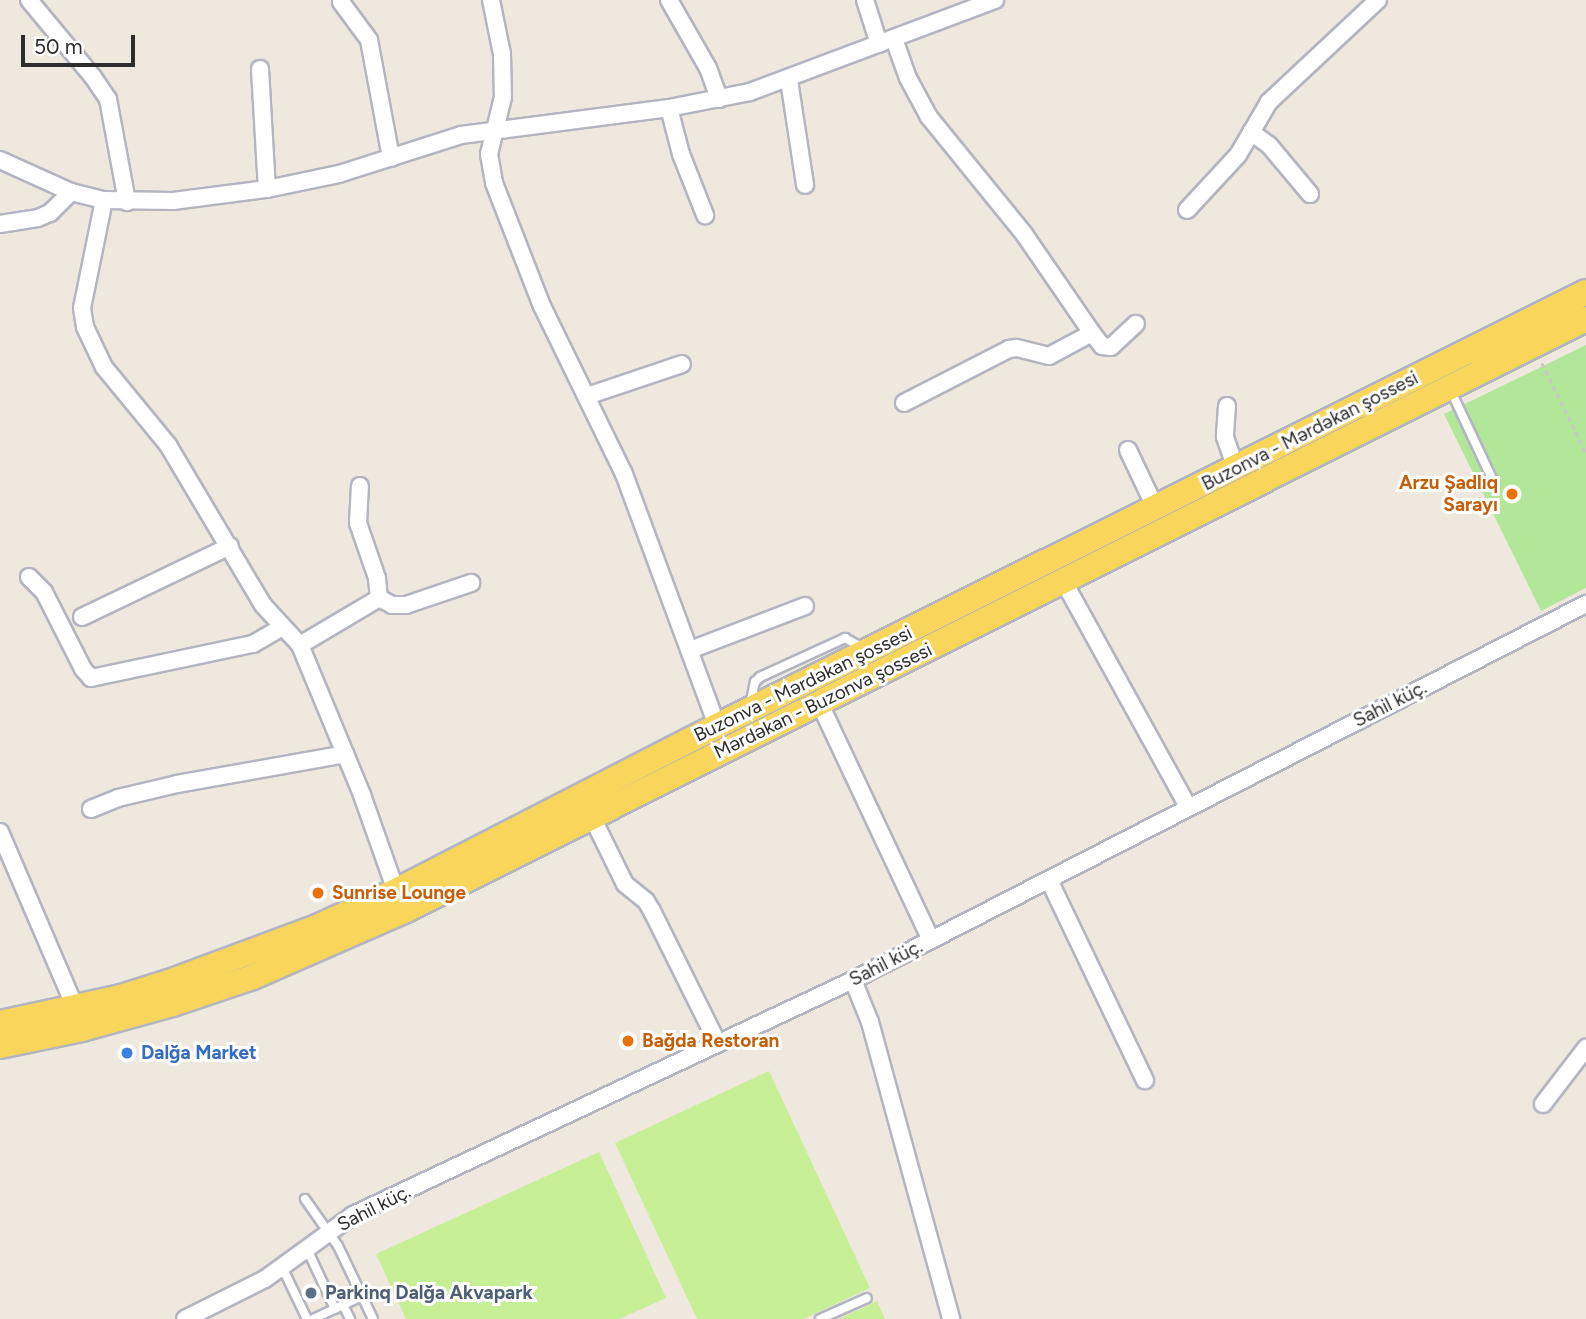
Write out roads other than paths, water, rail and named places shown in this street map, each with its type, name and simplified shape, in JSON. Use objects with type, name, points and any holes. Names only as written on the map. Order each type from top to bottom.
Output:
[{"type":"main road","name":"Buzonva - Mərdəkan şossesi","points":[[0,1023],[145,990],[246,955],[396,891],[718,726],[1586,292]]},
{"type":"main road","name":"Mərdəkan - Buzonva şossesi","points":[[0,1046],[127,1018],[253,977],[406,910],[1586,319]]},
{"type":"street","points":[[29,0],[108,99],[127,202]]},
{"type":"street","points":[[491,0],[502,54],[503,97],[489,154],[494,183],[542,306],[624,474],[718,726]]},
{"type":"street","points":[[669,0],[708,68],[719,99]]},
{"type":"street","points":[[865,0],[929,117],[1024,234],[1102,346],[1111,347],[1136,324]]},
{"type":"street","points":[[0,160],[71,192],[104,200],[173,201],[267,189],[339,174],[452,137],[719,99],[789,80],[995,0]]},
{"type":"street","points":[[1187,210],[1224,174],[1269,102],[1378,0]]},
{"type":"street","points":[[341,2],[369,40],[391,158]]},
{"type":"street","points":[[260,69],[267,189]]},
{"type":"street","points":[[789,80],[805,185]]},
{"type":"street","points":[[669,108],[681,154],[705,215]]},
{"type":"street","points":[[1251,132],[1269,145],[1310,194]]},
{"type":"street","points":[[0,223],[38,218],[50,213],[71,192]]},
{"type":"street","points":[[104,200],[82,308],[85,327],[99,358],[168,445],[263,605],[300,645],[345,754],[396,891]]},
{"type":"street","points":[[904,403],[1009,349],[1016,348],[1049,356],[1092,333]]},
{"type":"street","points":[[587,396],[682,363]]},
{"type":"street","points":[[1227,406],[1225,438],[1236,469]]},
{"type":"street","points":[[1128,450],[1156,509]]},
{"type":"street","points":[[360,486],[358,523],[377,578],[379,598]]},
{"type":"street","points":[[82,617],[230,546]]},
{"type":"street","points":[[29,578],[44,593],[83,669],[91,678],[253,644],[282,627]]},
{"type":"street","points":[[1065,582],[1188,807]]},
{"type":"street","points":[[379,598],[392,605],[406,605],[471,583]]},
{"type":"street","points":[[300,645],[379,598]]},
{"type":"street","name":"Sahil küç.","points":[[185,1319],[282,1267],[353,1215],[853,980],[1586,604]]},
{"type":"street","points":[[690,650],[805,606]]},
{"type":"street","points":[[819,702],[931,940]]},
{"type":"street","points":[[90,809],[118,798],[177,784],[345,754]]},
{"type":"street","points":[[592,817],[625,884],[652,911],[718,1044]]},
{"type":"street","points":[[0,832],[75,1007]]},
{"type":"street","points":[[1049,880],[1145,1080]]},
{"type":"street","points":[[853,980],[870,1022],[951,1319]]},
{"type":"street","points":[[1543,1104],[1586,1048]]},
{"type":"lane","points":[[1449,386],[1494,483]]},
{"type":"lane","points":[[305,1199],[328,1232],[373,1319]]},
{"type":"lane","points":[[307,1249],[339,1307],[349,1319]]},
{"type":"lane","points":[[282,1267],[307,1319]]},
{"type":"lane","points":[[313,1319],[362,1296]]},
{"type":"lane","points":[[820,1319],[867,1298]]},
{"type":"place","name":"Arzu Şadlıq Sarayı","points":[[1512,494]]},
{"type":"place","name":"Sunrise Lounge","points":[[318,893]]},
{"type":"place","name":"Bağda Restoran","points":[[628,1041]]},
{"type":"place","name":"Dalğa Market","points":[[127,1053]]},
{"type":"place","name":"Parkinq Dalğa Akvapark","points":[[311,1293]]}]
